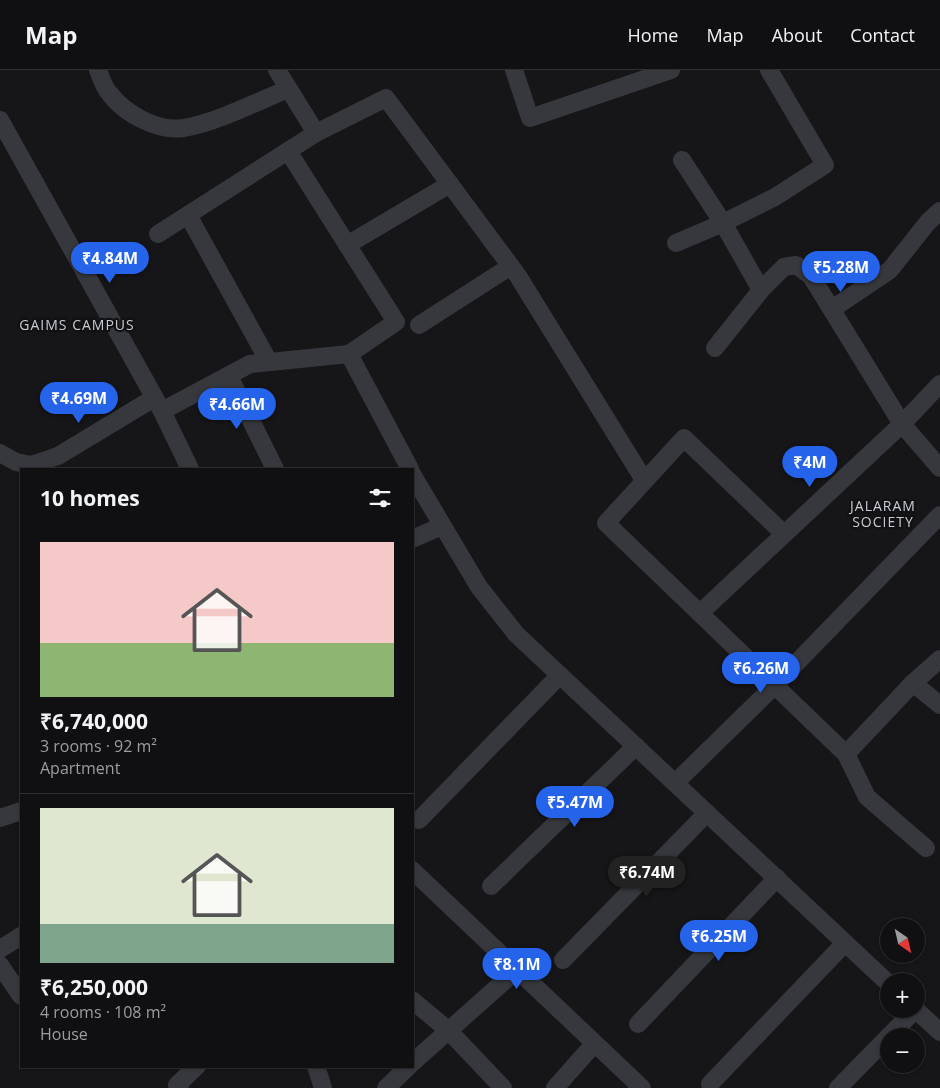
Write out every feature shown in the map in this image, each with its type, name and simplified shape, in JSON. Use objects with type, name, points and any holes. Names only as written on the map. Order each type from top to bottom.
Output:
[{"type":"street","points":[[98,70],[109,94],[134,116],[157,126],[182,128],[198,124],[288,89]]},
{"type":"street","points":[[277,70],[316,132]]},
{"type":"street","points":[[514,70],[530,118],[671,70]]},
{"type":"street","points":[[676,243],[723,223],[775,196],[825,165],[769,70]]},
{"type":"street","points":[[158,234],[316,132],[386,98],[510,266],[644,480]]},
{"type":"street","points":[[1,122],[158,404],[190,468]]},
{"type":"street","points":[[0,453],[16,462],[32,465],[58,456],[158,404],[228,376],[250,364],[349,354],[396,322],[288,151]]},
{"type":"street","points":[[682,160],[723,223],[760,290]]},
{"type":"street","points":[[347,245],[450,184]]},
{"type":"street","points":[[832,309],[890,270],[928,222],[940,211]]},
{"type":"street","points":[[188,215],[269,362]]},
{"type":"street","points":[[714,348],[760,290],[784,267],[796,265],[811,276],[902,424],[940,468]]},
{"type":"street","points":[[419,326],[510,266]]},
{"type":"street","points":[[349,354],[409,468]]},
{"type":"street","points":[[228,376],[274,468]]},
{"type":"street","points":[[700,613],[902,424],[940,384]]},
{"type":"street","points":[[784,534],[684,438],[606,523],[846,754],[867,797],[926,848]]},
{"type":"street","points":[[414,477],[478,587],[516,634],[880,975]]},
{"type":"street","points":[[676,783],[775,685],[940,514]]},
{"type":"street","points":[[414,538],[442,526]]},
{"type":"street","points":[[846,754],[913,683],[940,659]]},
{"type":"street","points":[[419,820],[560,675]]},
{"type":"street","points":[[913,683],[940,705]]},
{"type":"street","points":[[491,886],[636,746]]},
{"type":"street","points":[[0,818],[20,810]]},
{"type":"street","points":[[564,960],[707,813]]},
{"type":"street","points":[[414,872],[642,1088]]},
{"type":"street","points":[[638,1024],[777,878]]},
{"type":"street","points":[[0,949],[20,937]]},
{"type":"street","points":[[710,1084],[845,942]]},
{"type":"street","points":[[0,965],[20,995]]},
{"type":"street","points":[[414,1061],[518,969]]},
{"type":"street","points":[[414,1002],[448,1030],[502,1088]]},
{"type":"street","points":[[897,1028],[906,1018]]},
{"type":"street","points":[[925,1018],[940,1032]]},
{"type":"street","points":[[555,1088],[594,1044]]},
{"type":"street","points":[[838,1088],[880,1045]]},
{"type":"street","points":[[180,1088],[177,1085],[195,1068]]},
{"type":"street","points":[[317,1068],[324,1088]]},
{"type":"street","points":[[386,1088],[407,1068]]},
{"type":"district","name":"GAIMS CAMPUS","points":[[77,324]]},
{"type":"district","name":"JALARAM SOCIETY","points":[[883,514]]}]
